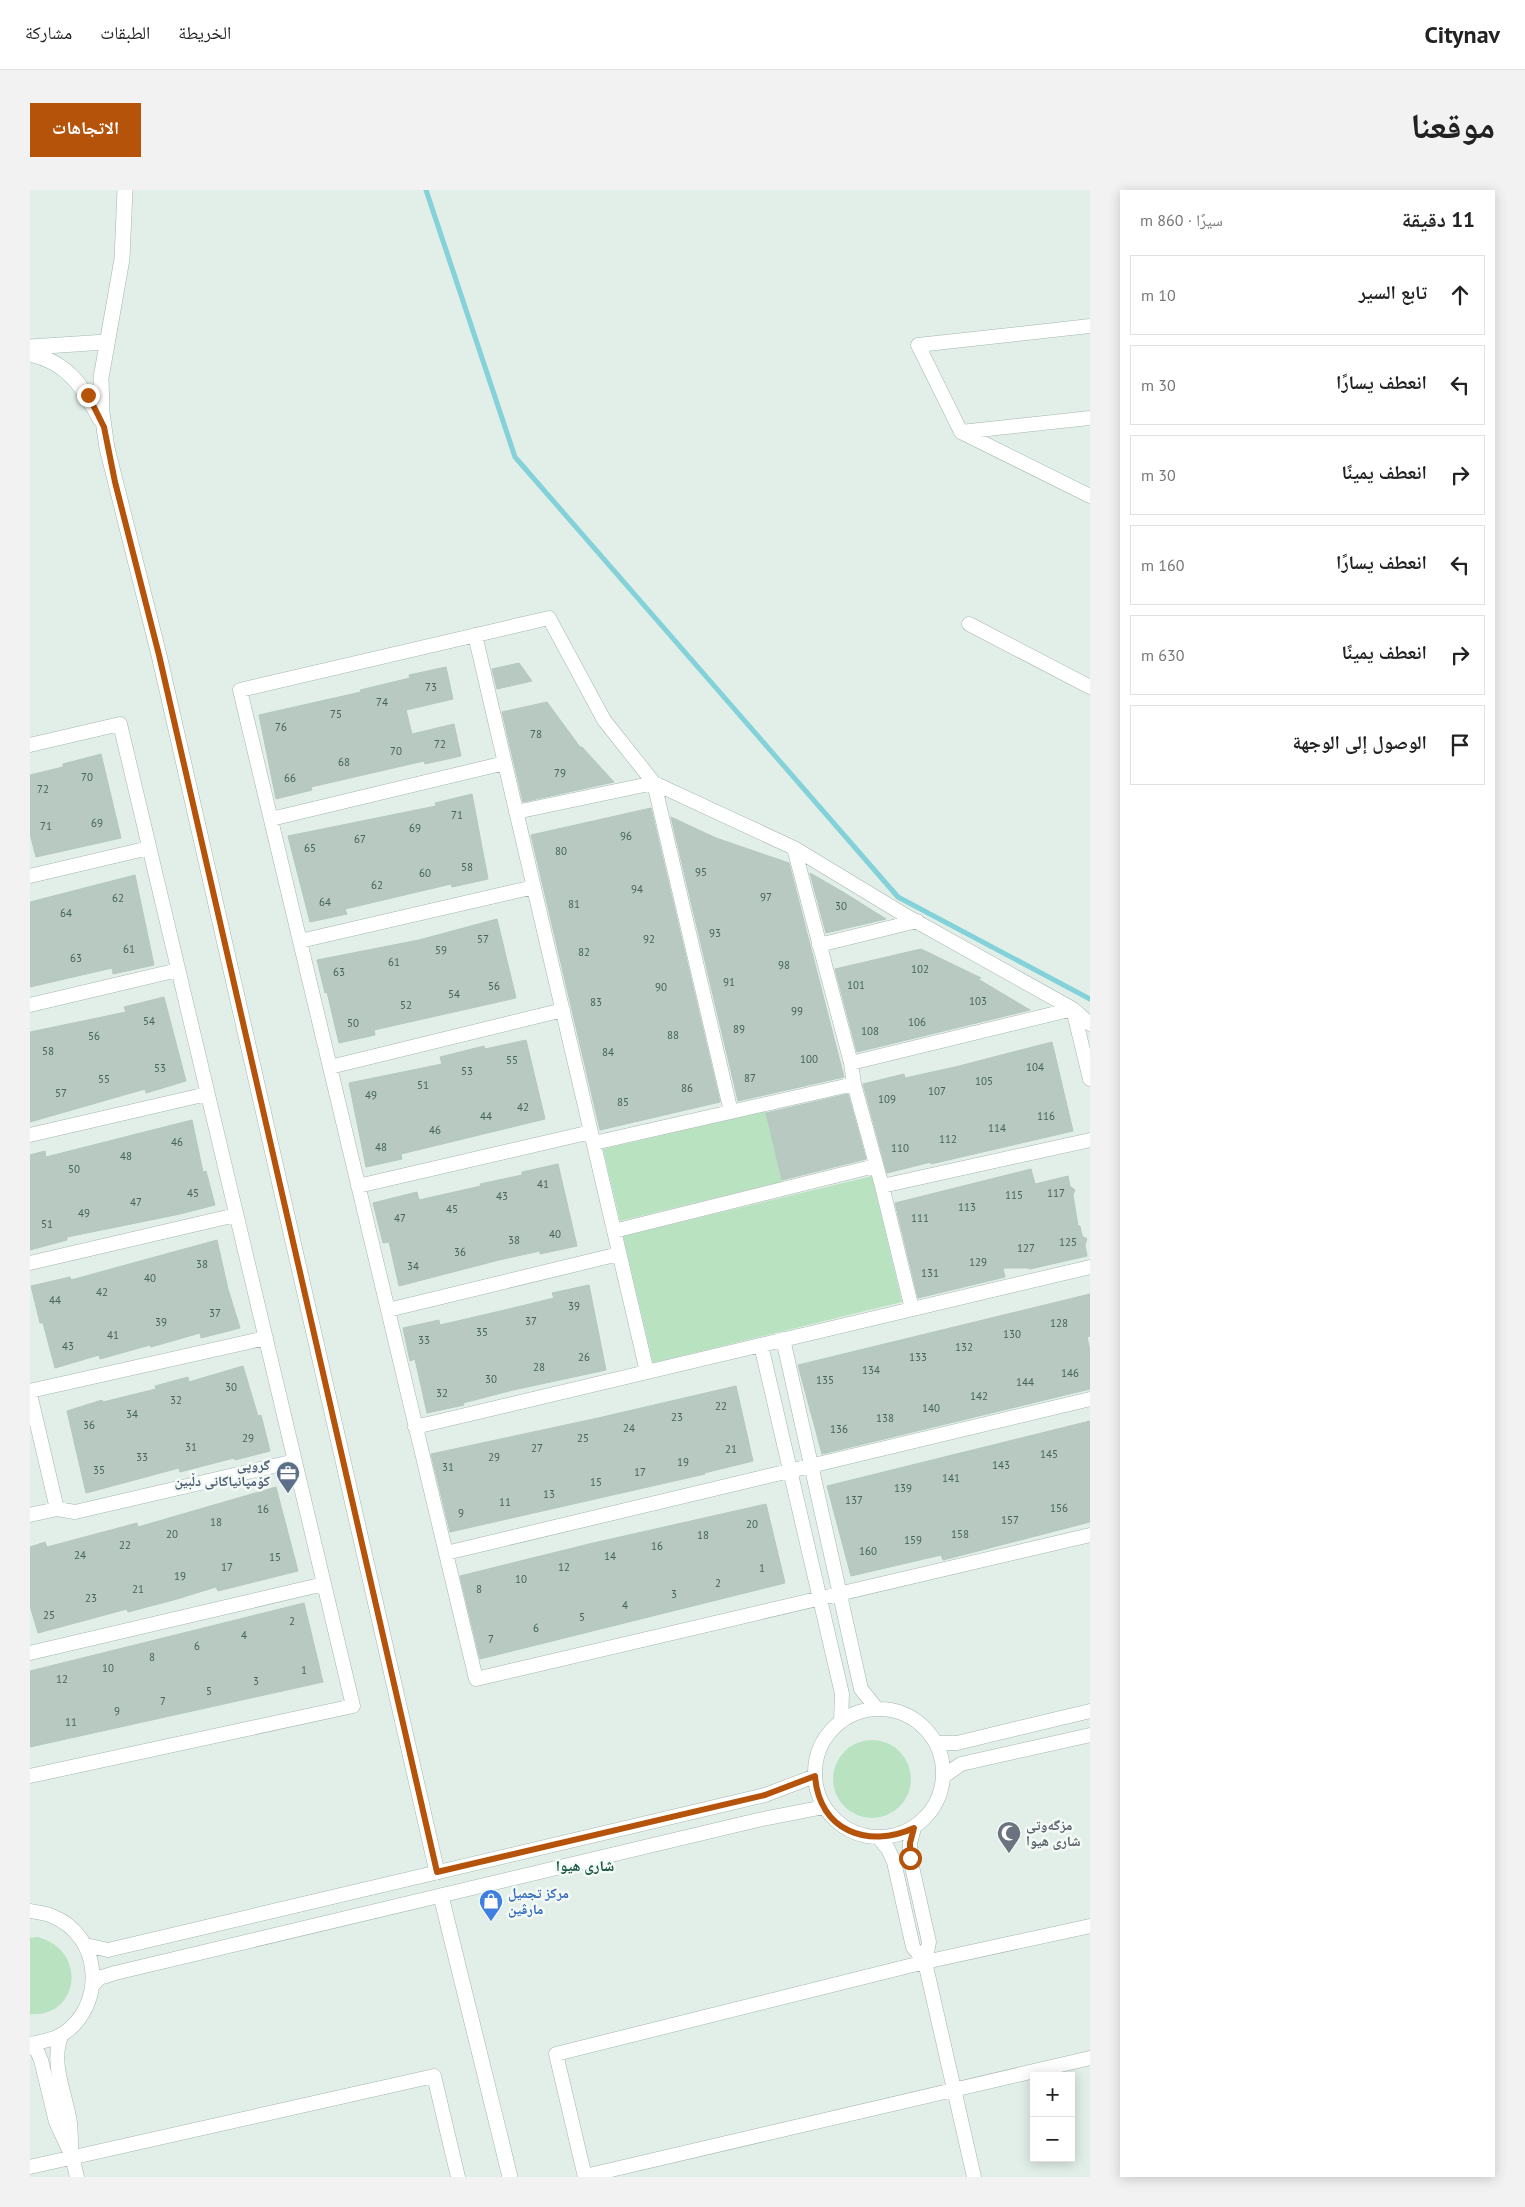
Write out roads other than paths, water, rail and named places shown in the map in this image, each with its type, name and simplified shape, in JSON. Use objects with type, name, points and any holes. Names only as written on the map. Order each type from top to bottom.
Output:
[{"type":"street","points":[[126,190],[122,259],[101,378],[104,427],[115,482],[164,674],[437,1872]]},
{"type":"street","points":[[1090,326],[918,345],[961,432],[1090,496]]},
{"type":"street","points":[[30,348],[106,342]]},
{"type":"street","points":[[30,354],[44,357],[67,370],[88,395],[104,427]]},
{"type":"street","points":[[961,432],[1090,418]]},
{"type":"street","points":[[730,1112],[654,783],[604,720],[549,618],[240,690],[476,1679],[820,1600],[1090,1535]]},
{"type":"street","points":[[970,624],[1090,688]]},
{"type":"street","points":[[475,635],[647,1372]]},
{"type":"street","points":[[30,745],[120,724],[353,1706],[30,1776]]},
{"type":"street","points":[[271,819],[505,763]]},
{"type":"street","points":[[516,812],[654,783],[794,848],[917,921],[1073,1009],[1090,1024]]},
{"type":"street","points":[[30,876],[149,848]]},
{"type":"street","points":[[794,848],[851,1063],[854,1084],[882,1186],[912,1309]]},
{"type":"street","points":[[300,941],[534,887]]},
{"type":"street","points":[[819,944],[917,921]]},
{"type":"street","points":[[30,1005],[178,970]]},
{"type":"street","points":[[851,1063],[1073,1009]]},
{"type":"street","points":[[1073,1009],[1090,1079]]},
{"type":"street","points":[[330,1066],[563,1010]]},
{"type":"street","points":[[358,1186],[730,1112],[854,1084]]},
{"type":"street","points":[[30,1135],[207,1094]]},
{"type":"street","points":[[882,1186],[1090,1140]]},
{"type":"street","points":[[614,1231],[875,1166]]},
{"type":"street","points":[[30,1263],[236,1215]]},
{"type":"street","points":[[388,1310],[620,1254]]},
{"type":"street","points":[[415,1426],[1090,1267]]},
{"type":"street","points":[[57,1509],[30,1393],[266,1338]]},
{"type":"street","points":[[783,1339],[861,1689],[877,1709]]},
{"type":"street","points":[[761,1345],[842,1694],[841,1721]]},
{"type":"street","points":[[446,1553],[1090,1399]]},
{"type":"street","points":[[30,1515],[57,1509],[75,1512],[295,1461]]},
{"type":"street","points":[[30,1653],[324,1584]]},
{"type":"street","points":[[868,1709],[877,1709],[890,1709],[910,1717],[928,1731],[936,1743],[942,1759],[944,1776],[941,1792],[935,1806],[926,1818],[914,1828],[897,1836],[879,1838],[862,1836],[847,1830],[834,1820],[818,1795],[815,1776],[817,1754],[824,1740],[841,1721],[854,1713],[868,1709]]},
{"type":"street","points":[[936,1743],[957,1743],[1090,1711]]},
{"type":"street","points":[[944,1776],[961,1764],[1090,1735]]},
{"type":"street","points":[[957,1743],[952,1748],[952,1755],[955,1762],[961,1764]]},
{"type":"street","points":[[86,1945],[108,1950],[759,1796],[815,1776]]},
{"type":"street","points":[[94,1984],[100,1978],[115,1973],[758,1820],[824,1807]]},
{"type":"street","points":[[914,1828],[910,1843],[910,1858],[929,1942],[925,1962],[974,2177]]},
{"type":"street","points":[[879,1838],[888,1849],[894,1862],[913,1947],[925,1962]]},
{"type":"street","points":[[440,1896],[510,2177]]},
{"type":"street","points":[[30,1911],[52,1915],[72,1927],[86,1945],[92,1964],[94,1984],[89,2004],[78,2021],[62,2034],[46,2042],[30,2045]]},
{"type":"street","points":[[1090,1926],[925,1962],[556,2054],[585,2176],[1090,2058]]},
{"type":"street","points":[[62,2034],[57,2046],[56,2058],[70,2119],[72,2156]]},
{"type":"street","points":[[30,2045],[37,2051],[42,2060],[56,2122],[72,2156],[78,2177]]},
{"type":"street","points":[[30,2167],[72,2156],[434,2076],[458,2177]]},
{"type":"waterway","points":[[426,190],[515,457],[898,897],[1090,999]]},
{"type":"place","name":"گروپی کۆمپانیاکانی دڵبین","points":[[288,1494]]},
{"type":"place","name":"مزگەوتی شاری هیوا","points":[[1009,1854]]},
{"type":"place","name":"مركز تجميل مارڤین","points":[[491,1922]]},
{"type":"district","name":"شاری هیوا","points":[[585,1865]]}]
